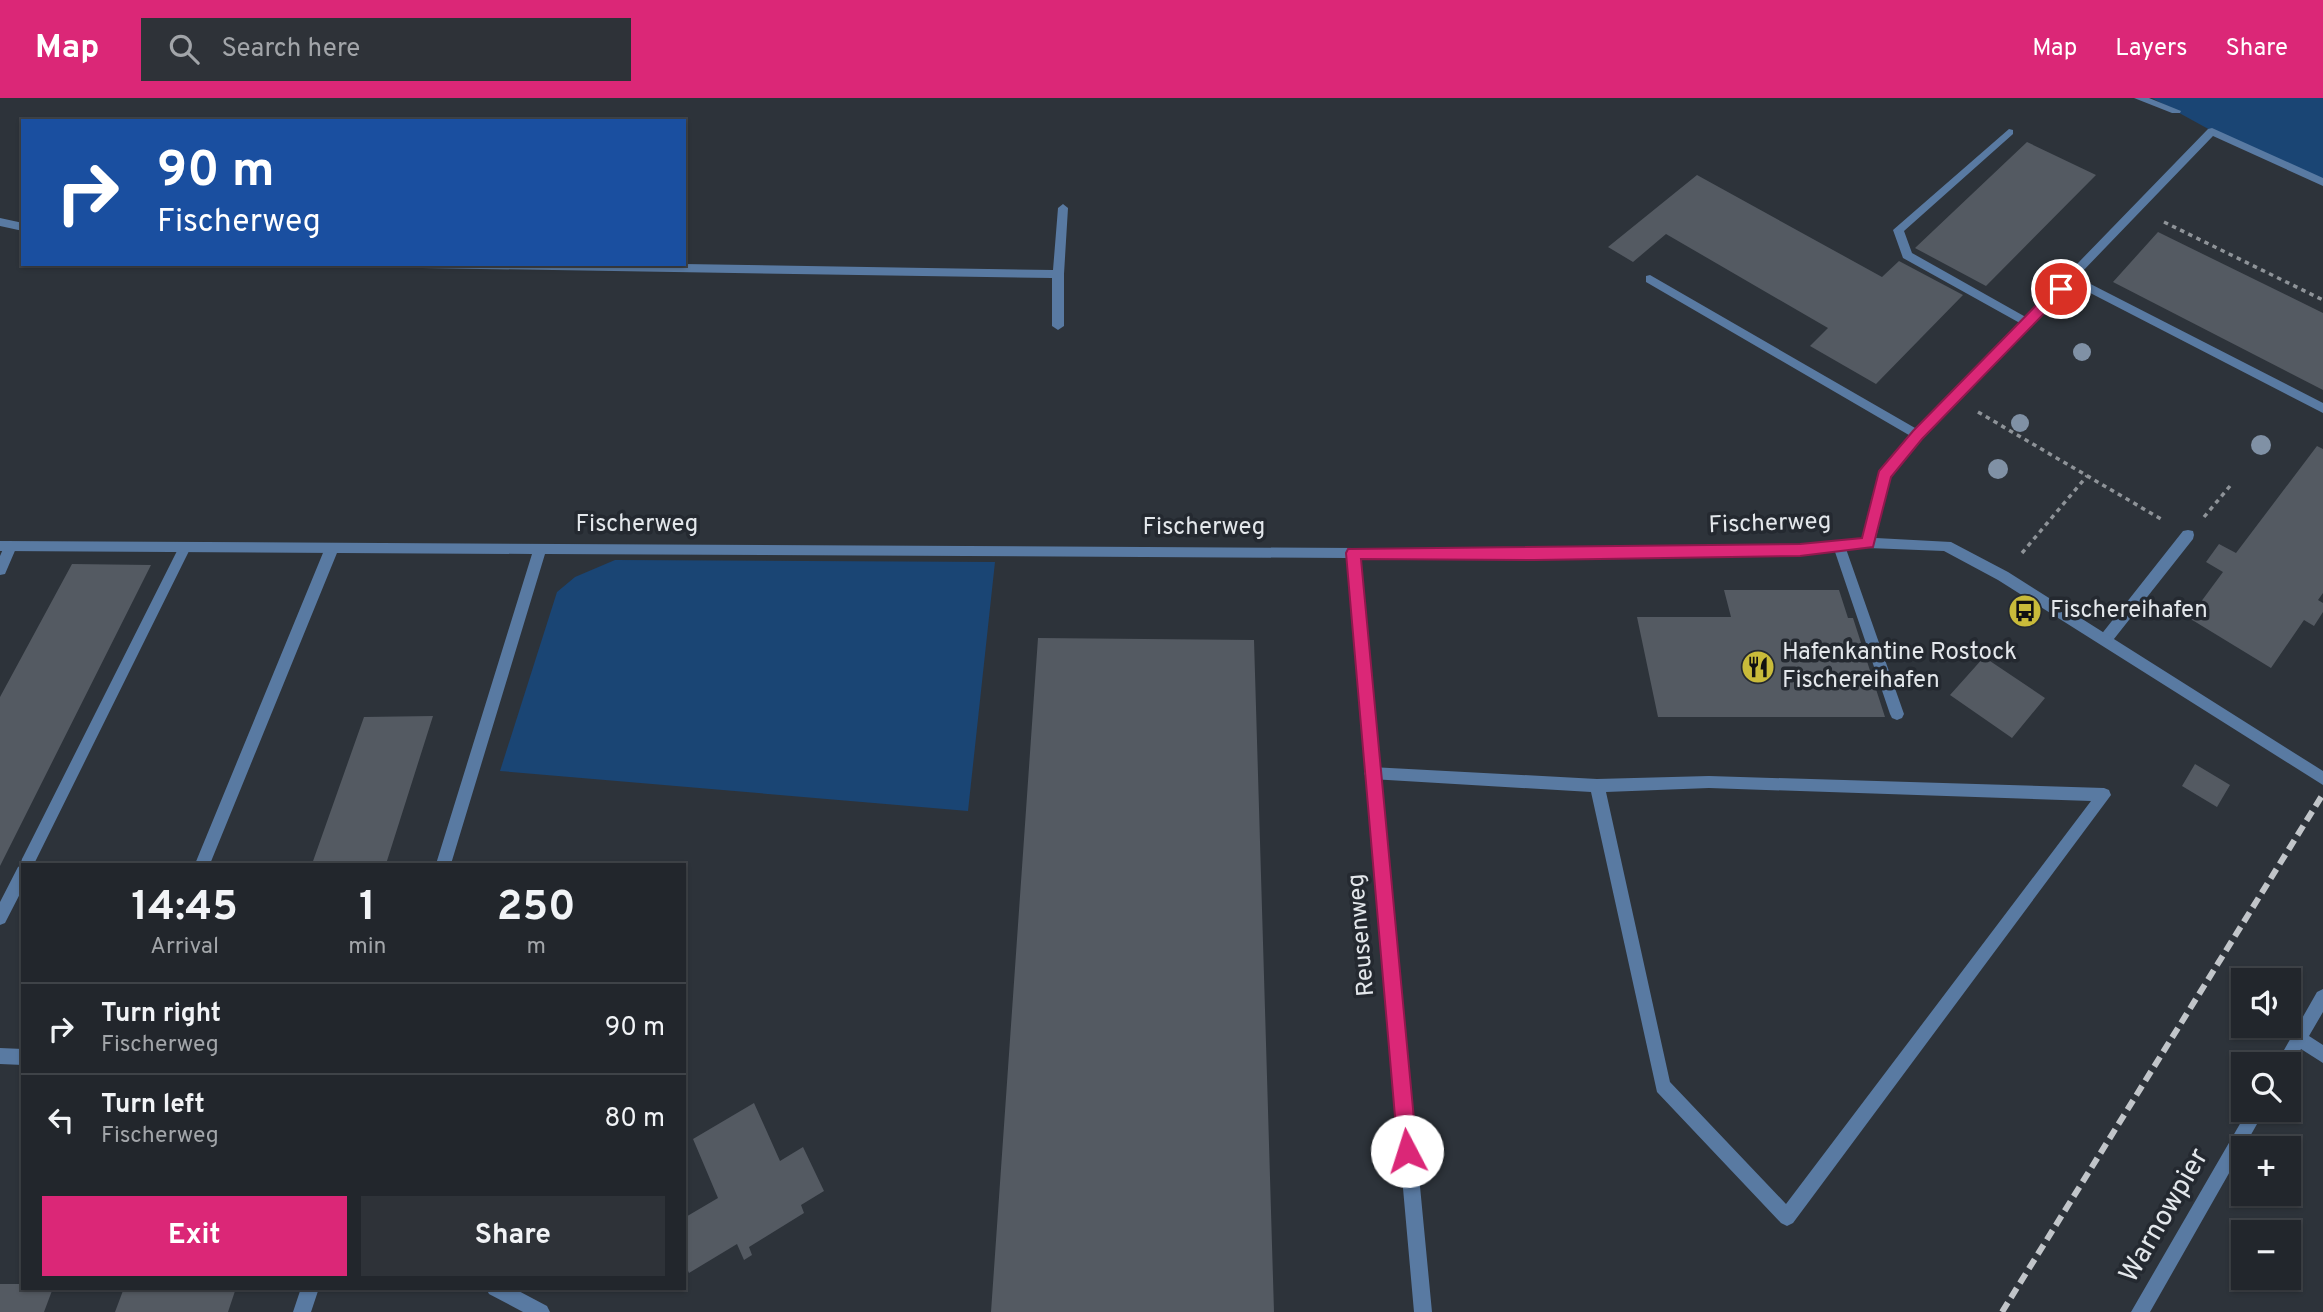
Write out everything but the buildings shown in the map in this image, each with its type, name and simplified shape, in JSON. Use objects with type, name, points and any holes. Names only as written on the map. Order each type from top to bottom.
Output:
[{"type":"street","points":[[2139,98],[2176,111]]},
{"type":"street","name":"Fischerweg","points":[[1868,543],[1884,475],[1917,435],[2211,131],[2323,183]]},
{"type":"street","points":[[2010,132],[1898,230],[1907,255],[2027,323]]},
{"type":"street","points":[[1058,326],[1058,274],[1063,208]]},
{"type":"street","points":[[0,222],[21,227]]},
{"type":"street","points":[[549,266],[1058,274]]},
{"type":"street","points":[[2071,278],[2323,408]]},
{"type":"street","points":[[1650,279],[1917,435]]},
{"type":"street","points":[[2105,640],[2188,535]]},
{"type":"street","name":"Fischerweg","points":[[6,546],[1535,554],[1800,550],[1868,543],[1946,547],[2003,576],[2323,779]]},
{"type":"street","points":[[0,570],[6,546]]},
{"type":"street","points":[[1839,546],[1897,714]]},
{"type":"street","points":[[28,863],[186,547]]},
{"type":"street","points":[[202,863],[332,548]]},
{"type":"street","name":"Fischerweg","points":[[443,863],[540,549]]},
{"type":"street","name":"Reusenweg","points":[[1353,553],[1371,773],[1423,1312]]},
{"type":"street","points":[[1371,773],[1597,786],[1709,782],[2104,795],[1787,1217],[1663,1086],[1597,786]]},
{"type":"street","points":[[0,918],[21,876]]},
{"type":"street","points":[[2301,1035],[2323,997]]},
{"type":"street","points":[[2291,1052],[2299,1038],[2323,1055]]},
{"type":"street","points":[[0,1056],[21,1056]]},
{"type":"street","name":"Warnowpier","points":[[2140,1312],[2250,1122]]},
{"type":"street","points":[[302,1312],[309,1290]]},
{"type":"street","points":[[499,1290],[541,1312]]},
{"type":"path","points":[[2138,209],[2323,300]]},
{"type":"path","points":[[1953,398],[2188,535],[2230,486]]},
{"type":"path","points":[[2003,576],[2087,476]]},
{"type":"shaded area","points":[[2152,98],[2323,98],[2323,182],[2212,131]]},
{"type":"shaded area","points":[[615,560],[995,562],[968,811],[500,771],[557,592],[575,577]]},
{"type":"railway","points":[[2002,1312],[2323,794]]},
{"type":"place","name":"Fischereihafen","points":[[2025,611]]},
{"type":"place","name":"Hafenkantine Rostock Fischereihafen","points":[[1758,667]]},
{"type":"route","points":[[1407,1151],[1353,553],[1535,554],[1800,550],[1868,543],[1884,475],[1917,435],[2061,289]]}]
